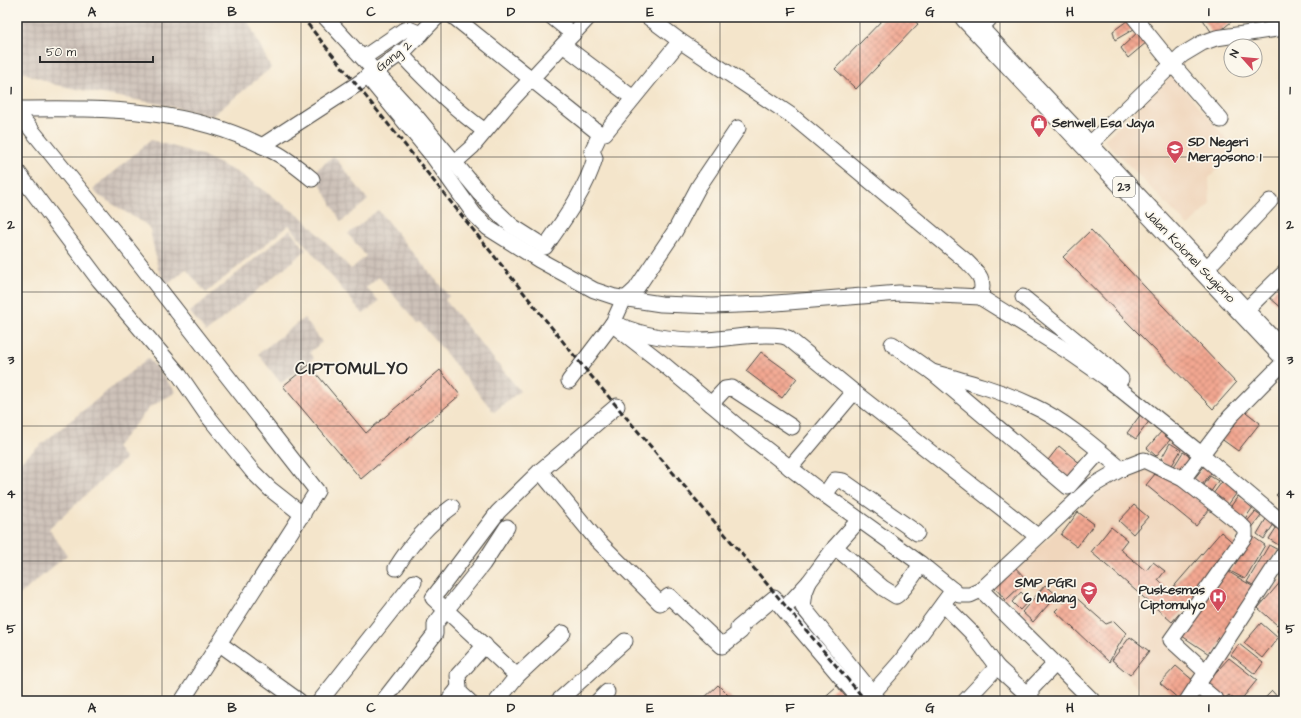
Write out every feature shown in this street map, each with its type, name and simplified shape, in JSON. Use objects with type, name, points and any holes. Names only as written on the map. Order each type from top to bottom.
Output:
[{"type":"highway","name":"Jalan Kolonel Sugiono","points":[[979,21],[1128,191],[1205,270],[1284,355]]},
{"type":"street","points":[[325,17],[363,58],[371,74],[474,214],[488,228],[539,260],[594,290],[625,298],[661,304],[712,306],[764,304],[899,293],[980,297],[1072,354],[1105,377],[1160,420],[1284,524]]},
{"type":"street","name":"Gang 2","points":[[262,146],[371,74],[400,53],[437,17]]},
{"type":"street","points":[[454,17],[600,134]]},
{"type":"street","points":[[552,17],[573,34]]},
{"type":"street","points":[[648,17],[680,41],[792,116],[966,261],[975,270],[982,281],[983,288],[980,297]]},
{"type":"street","points":[[1134,17],[1172,64],[1221,120]]},
{"type":"street","points":[[454,164],[586,19]]},
{"type":"street","points":[[1088,146],[1182,55],[1202,43],[1216,38],[1284,28]]},
{"type":"street","points":[[363,58],[404,30],[409,29],[421,34]]},
{"type":"street","points":[[371,74],[415,115],[454,164],[489,204],[512,226],[545,247],[573,204],[590,172],[595,158],[592,151],[600,134],[605,133],[680,41]]},
{"type":"street","points":[[563,45],[634,98]]},
{"type":"street","points":[[400,53],[430,86],[468,119],[485,131]]},
{"type":"street","points":[[17,111],[111,110],[167,115],[196,121],[262,146],[278,154],[312,178]]},
{"type":"street","points":[[17,111],[121,240],[317,491],[303,515],[182,701]]},
{"type":"street","points":[[569,381],[612,323],[625,298],[636,289],[675,231],[699,186],[738,128]]},
{"type":"street","points":[[17,171],[99,280],[178,373],[207,415],[253,472],[270,489],[303,515]]},
{"type":"street","points":[[1205,270],[1270,201]]},
{"type":"street","points":[[1244,312],[1284,273]]},
{"type":"street","points":[[1023,297],[1105,364],[1155,412],[1160,420]]},
{"type":"street","points":[[612,323],[652,336],[699,340],[744,336],[782,336],[788,338],[1037,536]]},
{"type":"street","points":[[612,323],[790,468],[921,564],[959,595],[965,596],[981,590],[1092,486],[1121,469],[1144,460],[1183,478],[1245,529],[1245,536],[1171,640],[1202,679],[1217,701]]},
{"type":"street","points":[[892,344],[932,372],[1068,487],[1100,451]]},
{"type":"street","points":[[1183,478],[1230,418],[1284,362]]},
{"type":"street","points":[[932,372],[990,388],[1032,406],[1075,432],[1121,469]]},
{"type":"street","points":[[712,404],[725,389],[732,388],[792,427]]},
{"type":"street","points":[[790,468],[854,392]]},
{"type":"street","points":[[517,676],[433,598],[494,517],[540,471],[617,406]]},
{"type":"street","points":[[540,471],[596,539],[660,603],[669,596],[722,646],[774,598],[871,699]]},
{"type":"street","points":[[825,495],[835,480],[843,481],[917,533]]},
{"type":"street","points":[[396,568],[404,555],[427,529],[452,507]]},
{"type":"street","points":[[784,610],[809,582],[859,520]]},
{"type":"street","points":[[383,701],[435,634],[435,624],[483,564],[507,527]]},
{"type":"street","points":[[835,548],[883,588],[896,596],[903,587],[908,584],[921,564]]},
{"type":"street","points":[[1187,701],[1284,553]]},
{"type":"street","points":[[320,701],[414,582]]},
{"type":"street","points":[[809,582],[805,592],[803,607],[871,699]]},
{"type":"street","points":[[871,699],[953,590]]},
{"type":"street","points":[[981,590],[1093,701]]},
{"type":"street","points":[[943,604],[972,633],[997,667],[1031,700]]},
{"type":"street","points":[[497,701],[517,676],[563,633]]},
{"type":"street","points":[[558,701],[625,641]]},
{"type":"street","points":[[220,644],[299,701]]},
{"type":"street","points":[[469,701],[452,696],[459,688],[458,675],[484,645]]},
{"type":"street","points":[[1031,700],[1031,690],[1033,687],[1055,664]]},
{"type":"street","points":[[965,701],[997,667]]},
{"type":"shaded area","points":[[17,17],[246,17],[271,68],[212,116],[160,104],[56,85],[17,70]]},
{"type":"shaded area","name":"SD Negeri Mergosono 1","points":[[1172,75],[1236,150],[1209,178],[1210,205],[1188,226],[1104,140]]},
{"type":"shaded area","points":[[151,140],[202,155],[240,174],[305,220],[351,269],[366,256],[348,234],[378,210],[449,296],[445,300],[520,391],[494,412],[420,322],[417,324],[379,277],[366,288],[379,301],[363,314],[289,225],[206,293],[186,269],[167,285],[158,269],[150,229],[145,224],[98,195],[93,189]]},
{"type":"shaded area","points":[[334,156],[368,200],[341,222],[314,172]]},
{"type":"shaded area","points":[[290,230],[306,250],[206,332],[190,312]]},
{"type":"shaded area","points":[[304,318],[322,342],[310,352],[314,358],[281,383],[258,354]]},
{"type":"shaded area","points":[[148,358],[176,392],[150,407],[116,447],[125,459],[49,529],[67,555],[17,597],[17,464]]},
{"type":"shaded area","points":[[1148,466],[1162,471],[1240,533],[1167,639],[1202,676],[1185,701],[1152,701],[1013,570],[1129,467]]},
{"type":"building","points":[[885,17],[910,17],[918,24],[856,89],[835,69]]},
{"type":"building","points":[[1228,17],[1231,22],[1214,36],[1202,18]]},
{"type":"building","points":[[1131,18],[1134,29],[1115,40],[1113,31]]},
{"type":"building","points":[[1140,30],[1147,42],[1128,58],[1121,48]]},
{"type":"building","points":[[1091,230],[1236,383],[1213,409],[1063,257]]},
{"type":"building","points":[[1284,280],[1284,310],[1269,297]]},
{"type":"building","points":[[761,352],[797,378],[782,398],[746,371]]},
{"type":"building","points":[[309,365],[366,433],[440,370],[460,395],[361,479],[283,386]]},
{"type":"building","points":[[1242,409],[1260,423],[1238,451],[1220,438]]},
{"type":"building","points":[[1141,414],[1150,420],[1136,439],[1127,433]]},
{"type":"building","points":[[1161,432],[1170,440],[1156,456],[1147,448]]},
{"type":"building","points":[[1170,443],[1181,450],[1171,467],[1160,461]]},
{"type":"building","points":[[1059,446],[1082,465],[1067,483],[1045,464]]},
{"type":"building","points":[[1183,452],[1192,458],[1182,474],[1173,468]]},
{"type":"building","points":[[1206,464],[1213,470],[1202,485],[1194,479]]},
{"type":"building","points":[[1160,468],[1210,509],[1196,526],[1146,485]]},
{"type":"building","points":[[1210,476],[1218,481],[1208,496],[1200,491]]},
{"type":"building","points":[[1224,479],[1239,490],[1225,509],[1210,498]]},
{"type":"building","points":[[1284,487],[1284,503],[1276,495]]},
{"type":"building","points":[[1238,496],[1253,507],[1242,523],[1227,512]]},
{"type":"building","points":[[1134,505],[1148,517],[1133,534],[1119,521]]},
{"type":"building","points":[[1078,512],[1094,524],[1077,547],[1061,535]]},
{"type":"building","points":[[1255,512],[1261,516],[1251,529],[1245,524]]},
{"type":"building","points":[[1266,519],[1274,524],[1264,539],[1257,534]]},
{"type":"building","points":[[1278,525],[1284,529],[1284,541],[1280,546],[1269,539]]},
{"type":"building","points":[[1111,527],[1127,540],[1120,549],[1146,571],[1153,562],[1165,571],[1158,580],[1170,591],[1221,532],[1237,546],[1172,622],[1091,552]]},
{"type":"building","points":[[1252,536],[1265,545],[1245,579],[1230,571]]},
{"type":"building","points":[[1269,545],[1278,550],[1257,587],[1247,582]]},
{"type":"building","points":[[1012,564],[1027,580],[1006,600],[991,584]]},
{"type":"building","name":"Puskesmas Ciptomulyo","points":[[1224,569],[1257,589],[1212,656],[1179,634]]},
{"type":"building","points":[[1284,578],[1284,617],[1277,625],[1258,608]]},
{"type":"building","points":[[1045,585],[1057,595],[1033,622],[1022,612]]},
{"type":"building","points":[[1021,592],[1029,600],[1020,610],[1012,602]]},
{"type":"building","points":[[1072,594],[1106,624],[1114,621],[1126,633],[1109,662],[1055,611]]},
{"type":"building","points":[[1261,623],[1278,638],[1262,658],[1244,643]]},
{"type":"building","points":[[1284,624],[1284,639],[1277,631]]},
{"type":"building","points":[[1130,637],[1149,651],[1130,675],[1112,660]]},
{"type":"building","points":[[1239,644],[1263,663],[1255,674],[1231,655]]},
{"type":"building","points":[[1229,658],[1257,680],[1240,701],[1236,701],[1229,695],[1223,700],[1206,683]]},
{"type":"building","points":[[1176,666],[1195,682],[1180,700],[1160,683]]},
{"type":"building","points":[[718,685],[734,701],[701,701]]},
{"type":"building","points":[[837,686],[849,701],[820,701]]},
{"type":"building","points":[[1272,691],[1281,701],[1262,701]]},
{"type":"railway","points":[[302,17],[581,364],[866,701]]},
{"type":"place","name":"Senwell Esa Jaya","points":[[1039,138]]},
{"type":"place","name":"SD Negeri Mergosono 1","points":[[1175,164]]},
{"type":"place","name":"SMP PGRI 6 Malang","points":[[1089,605]]},
{"type":"place","name":"Puskesmas Ciptomulyo","points":[[1218,612]]},
{"type":"district","name":"CIPTOMULYO","points":[[352,369]]}]
